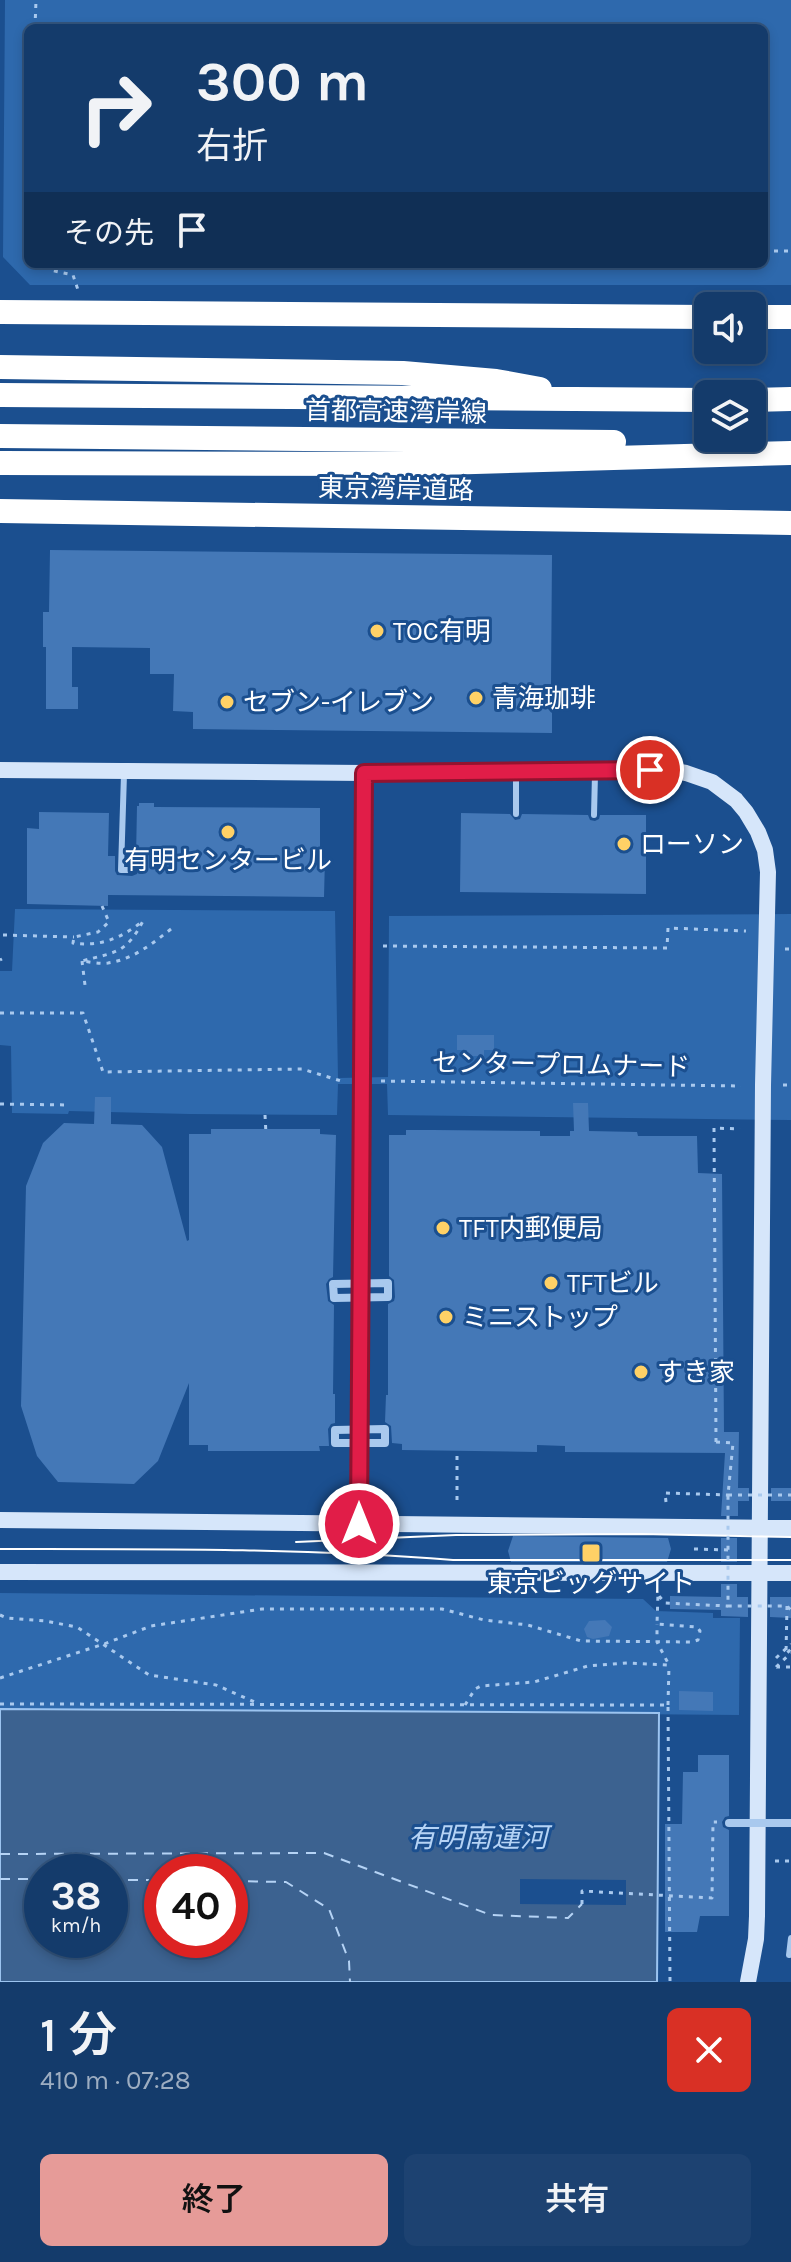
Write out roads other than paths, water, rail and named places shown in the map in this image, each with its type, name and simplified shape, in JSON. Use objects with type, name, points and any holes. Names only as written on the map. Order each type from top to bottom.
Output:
[{"type":"highway","points":[[0,312],[694,317]]},
{"type":"highway","points":[[766,317],[791,317]]},
{"type":"highway","points":[[0,367],[403,373],[496,381],[601,400]]},
{"type":"highway","name":"首都高速湾岸線","points":[[0,395],[694,400]]},
{"type":"highway","points":[[766,400],[791,399]]},
{"type":"highway","name":"首都高速湾岸線","points":[[0,436],[405,452],[791,443]]},
{"type":"highway","points":[[0,463],[405,452],[791,453]]},
{"type":"highway","name":"東京湾岸道路","points":[[0,511],[791,523]]},
{"type":"street","points":[[0,770],[364,773],[674,771],[712,782],[746,812],[765,850],[768,888],[763,1100],[757,1916],[748,1982]]},
{"type":"street","points":[[359,1524],[364,773]]},
{"type":"street","points":[[388,1283],[388,1297],[334,1298],[333,1284],[388,1283]]},
{"type":"street","points":[[385,1429],[385,1443],[335,1443],[335,1430],[385,1429]]},
{"type":"street","points":[[0,1520],[791,1528]]},
{"type":"street","points":[[0,1572],[791,1573]]},
{"type":"street","points":[[729,1823],[791,1823]]},
{"type":"lane","points":[[124,770],[121,870],[132,870]]},
{"type":"lane","points":[[594,815],[595,770]]},
{"type":"lane","points":[[516,771],[516,814]]},
{"type":"lane","points":[[789,1955],[791,1938]]},
{"type":"water","name":"有明南運河","points":[[0,1709],[659,1713],[657,1982],[0,1982]]},
{"type":"tram line","points":[[296,1542],[456,1535],[791,1537]]},
{"type":"tram line","points":[[0,1549],[283,1551],[453,1560],[791,1560]]},
{"type":"place","name":"TOC有明","points":[[377,631]]},
{"type":"place","name":"青海珈琲","points":[[476,698]]},
{"type":"place","name":"セブン-イレブン","points":[[227,702]]},
{"type":"place","name":"有明センタービル","points":[[228,832]]},
{"type":"place","name":"ローソン","points":[[624,844]]},
{"type":"place","name":"TFT内郵便局","points":[[443,1228]]},
{"type":"place","name":"TFTビル","points":[[551,1283]]},
{"type":"place","name":"ミニストップ","points":[[446,1317]]},
{"type":"place","name":"すき家","points":[[641,1372]]},
{"type":"place","name":"東京ビッグサイト","points":[[591,1553]]}]
